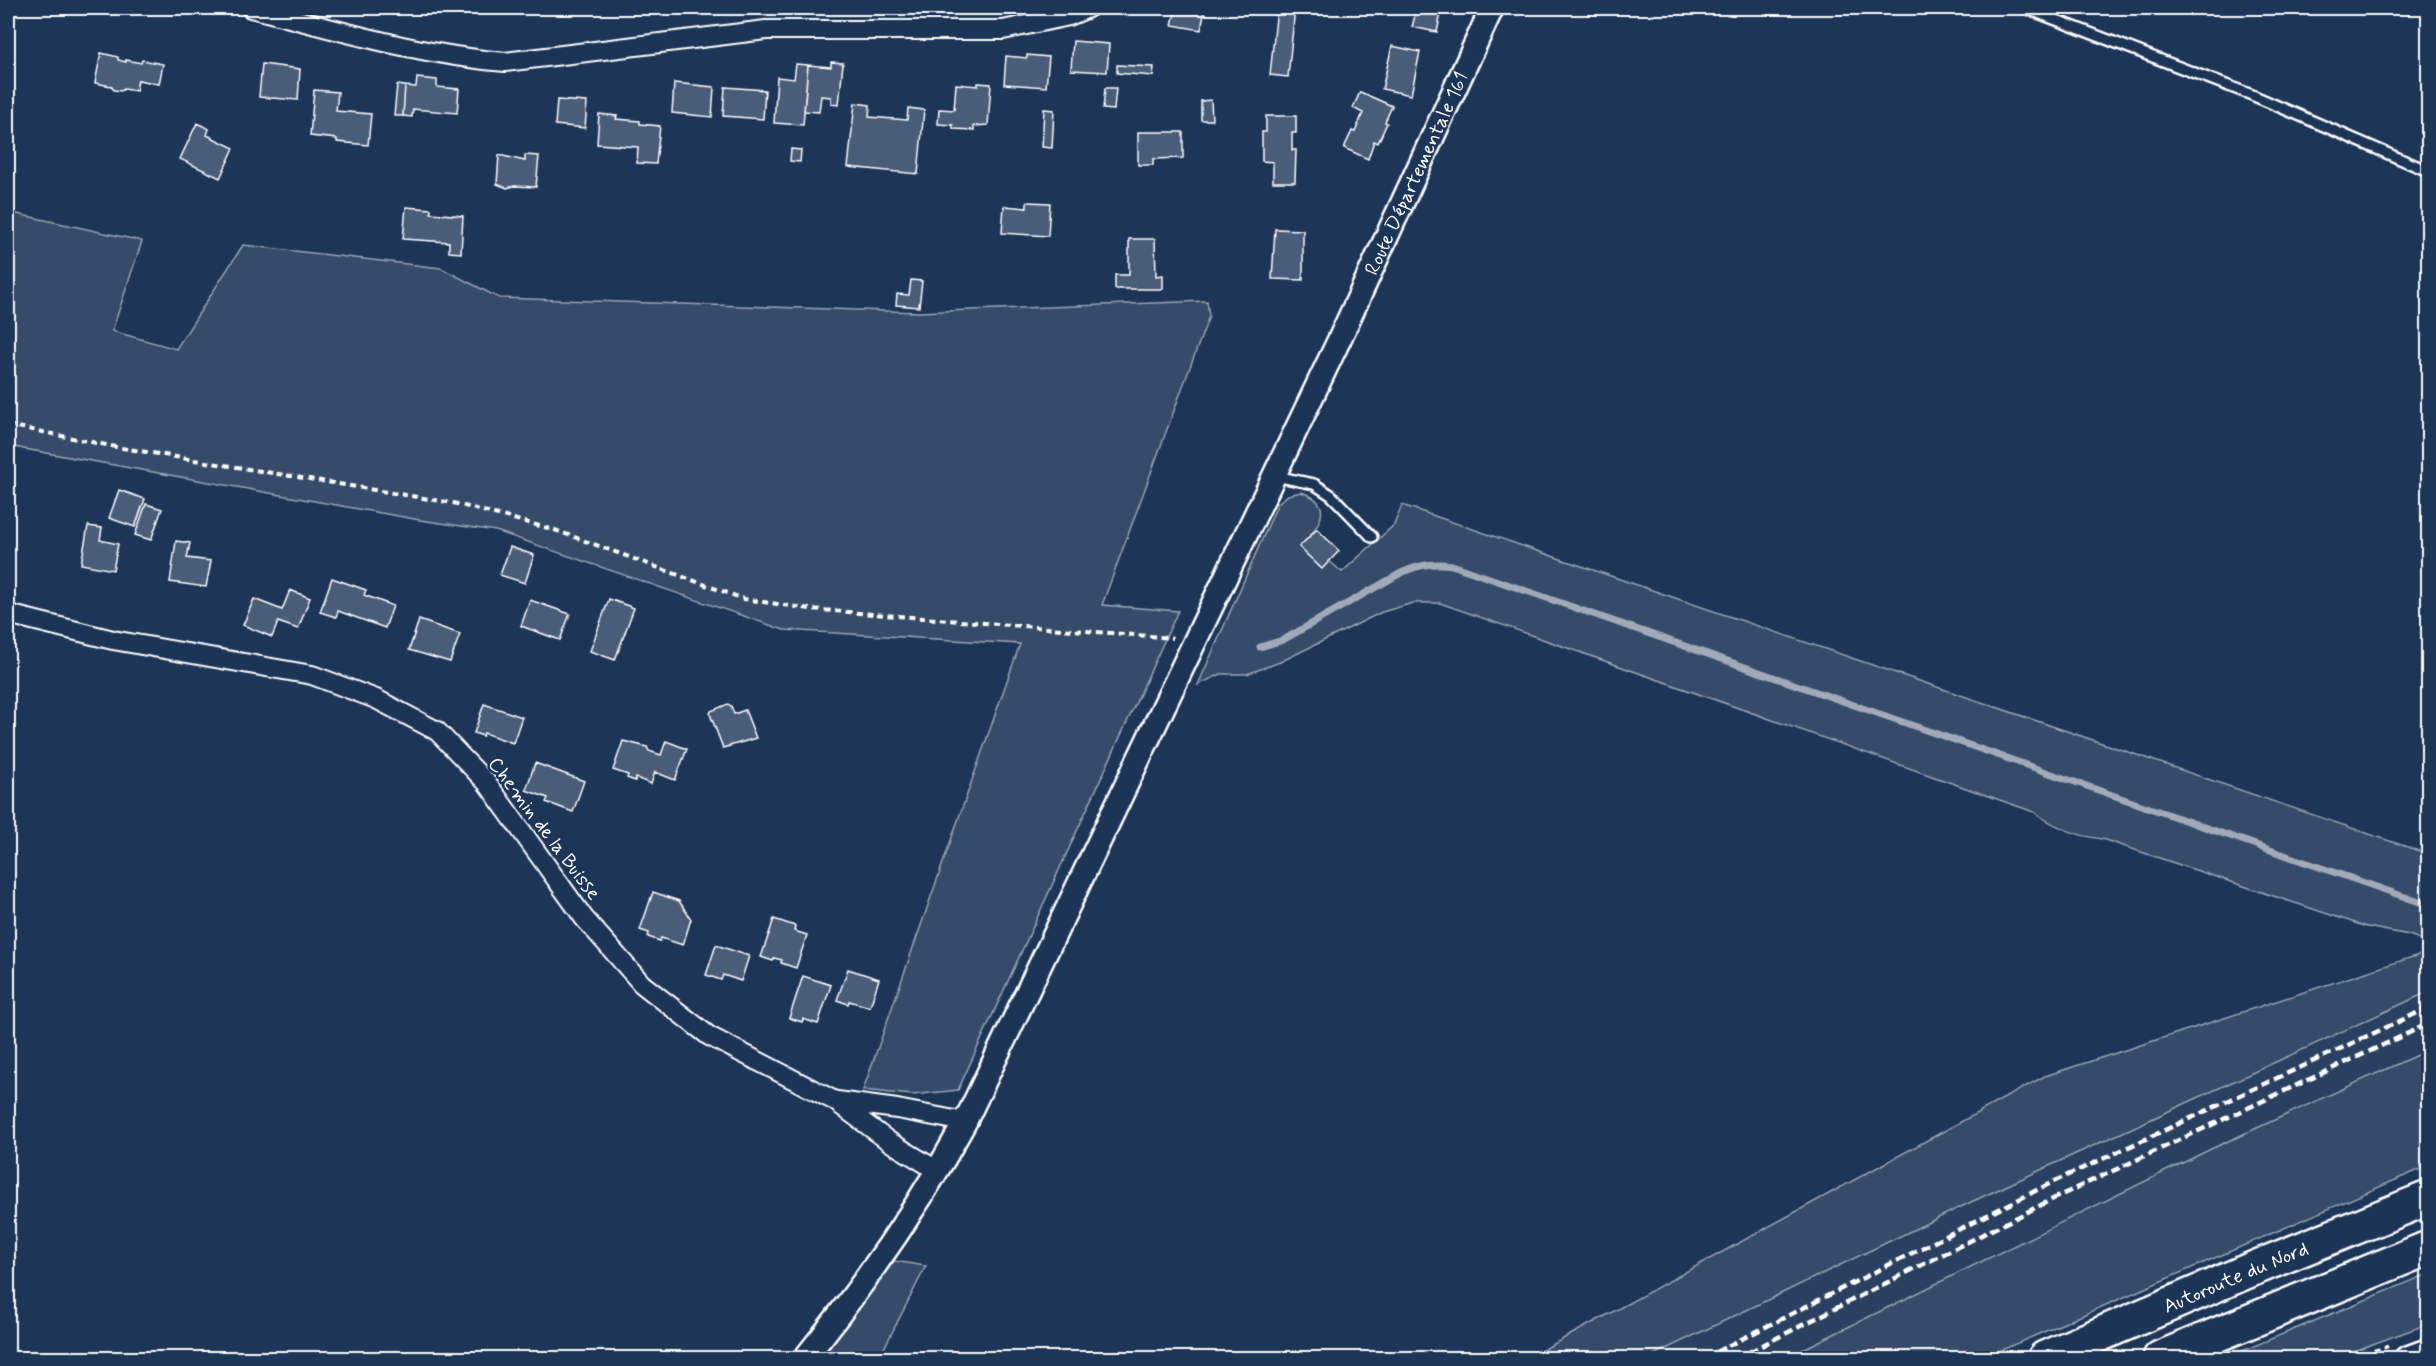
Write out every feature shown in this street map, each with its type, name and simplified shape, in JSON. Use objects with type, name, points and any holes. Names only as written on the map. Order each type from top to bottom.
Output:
[{"type":"highway","name":"Autoroute du Nord","points":[[2044,1359],[2250,1270],[2428,1198]]},
{"type":"highway","points":[[2160,1359],[2428,1248]]},
{"type":"street","points":[[251,8],[393,44],[468,59],[505,62],[765,30],[1003,30],[1069,15],[1088,8]]},
{"type":"street","name":"Route Départementale 161","points":[[805,1359],[884,1254],[938,1171],[965,1122],[1340,339],[1492,8]]},
{"type":"street","name":"Chemin de la Buisse","points":[[8,614],[113,640],[312,675],[376,699],[437,731],[488,783],[584,918],[642,984],[709,1036],[835,1101],[890,1142],[938,1171]]},
{"type":"street","name":"Chemin de la Buisse","points":[[835,1101],[897,1109],[965,1122]]},
{"type":"street","points":[[2406,1359],[2428,1350]]},
{"type":"lane","points":[[2025,8],[2252,95],[2428,171]]},
{"type":"lane","points":[[1275,476],[1314,484],[1331,495],[1372,537]]},
{"type":"path","points":[[8,425],[116,447],[453,503],[555,530],[744,599],[810,609],[1196,640]]},
{"type":"shaded area","points":[[8,212],[142,241],[112,331],[176,349],[243,245],[441,268],[499,298],[918,312],[1207,301],[1209,316],[1102,605],[1178,611],[958,1090],[912,1095],[863,1090],[1020,644],[784,630],[496,531],[420,520],[8,446]]},
{"type":"shaded area","points":[[1301,492],[1319,503],[1321,517],[1318,525],[1300,547],[1321,568],[1329,561],[1342,572],[1394,525],[1402,505],[2428,854],[2428,942],[2409,935],[2367,927],[2102,839],[2075,833],[2034,812],[1440,603],[1413,603],[1382,612],[1280,662],[1247,674],[1221,674],[1198,685],[1278,503],[1288,495]]},
{"type":"shaded area","points":[[2428,952],[2428,992],[1971,1202],[1647,1358],[1528,1358],[2045,1076]]},
{"type":"shaded area","points":[[2428,954],[2428,1050],[2211,1149],[1785,1358],[1601,1358]]},
{"type":"shaded area","points":[[2428,1050],[2428,1166],[1983,1358],[1785,1358],[2211,1149]]},
{"type":"shaded area","points":[[894,1261],[926,1266],[879,1358],[820,1358]]},
{"type":"shaded area","points":[[2428,1274],[2428,1324],[2334,1358],[2225,1358]]},
{"type":"building","points":[[1176,8],[1205,8],[1201,30],[1172,25]]},
{"type":"building","points":[[1277,8],[1295,8],[1288,77],[1270,75]]},
{"type":"building","points":[[1417,8],[1442,8],[1437,32],[1412,27]]},
{"type":"building","points":[[1073,41],[1109,44],[1107,72],[1071,70]]},
{"type":"building","points":[[1392,46],[1420,52],[1411,95],[1382,89]]},
{"type":"building","points":[[101,53],[118,57],[118,60],[126,62],[126,60],[141,63],[142,60],[163,64],[159,84],[138,80],[136,91],[124,89],[121,91],[114,90],[111,86],[95,83]]},
{"type":"building","points":[[1027,55],[1049,57],[1046,87],[1004,84],[1006,56],[1027,58]]},
{"type":"building","points":[[831,62],[843,63],[839,105],[831,104],[831,97],[821,96],[819,112],[804,111],[808,65],[831,67]]},
{"type":"building","points":[[262,64],[300,69],[298,100],[259,97]]},
{"type":"building","points":[[796,64],[808,65],[803,125],[774,123],[777,77],[794,79]]},
{"type":"building","points":[[1117,65],[1154,67],[1153,76],[1117,73]]},
{"type":"building","points":[[417,78],[437,80],[437,87],[459,89],[457,113],[413,109],[412,117],[403,116],[405,86],[416,87]]},
{"type":"building","points":[[674,83],[714,87],[712,117],[672,113]]},
{"type":"building","points":[[978,83],[991,84],[988,125],[974,126],[974,130],[953,129],[953,125],[938,124],[939,109],[954,110],[956,84],[978,86]]},
{"type":"building","points":[[397,85],[405,86],[403,116],[394,116]]},
{"type":"building","points":[[725,87],[765,90],[763,119],[723,116]]},
{"type":"building","points":[[1105,88],[1116,88],[1114,110],[1103,109]]},
{"type":"building","points":[[314,90],[338,92],[336,111],[371,114],[368,145],[310,136]]},
{"type":"building","points":[[1360,92],[1392,106],[1378,143],[1374,141],[1368,159],[1344,148],[1352,131],[1355,132],[1363,113],[1353,108]]},
{"type":"building","points":[[557,100],[587,102],[585,128],[555,125]]},
{"type":"building","points":[[1211,100],[1212,120],[1201,120],[1201,101]]},
{"type":"building","points":[[855,103],[870,105],[869,117],[907,120],[908,108],[924,110],[918,174],[848,167]]},
{"type":"building","points":[[1044,109],[1054,110],[1052,148],[1042,147]]},
{"type":"building","points":[[599,114],[617,116],[616,119],[640,121],[640,124],[660,126],[656,164],[637,163],[638,147],[597,144]]},
{"type":"building","points":[[1266,116],[1296,116],[1296,133],[1292,133],[1292,150],[1296,150],[1295,182],[1273,182],[1273,162],[1262,161],[1262,132],[1266,132]]},
{"type":"building","points":[[197,123],[209,129],[207,135],[234,148],[220,178],[180,159]]},
{"type":"building","points":[[1138,132],[1183,132],[1183,158],[1153,159],[1153,165],[1138,165]]},
{"type":"building","points":[[791,149],[801,150],[800,162],[790,161]]},
{"type":"building","points":[[499,155],[525,161],[525,155],[539,156],[536,187],[507,188],[497,184]]},
{"type":"building","points":[[1027,202],[1050,203],[1048,236],[1002,233],[1004,206],[1027,208]]},
{"type":"building","points":[[406,207],[431,209],[431,213],[463,216],[461,253],[449,252],[449,242],[403,239]]},
{"type":"building","points":[[1275,229],[1303,230],[1303,280],[1272,279]]},
{"type":"building","points":[[1129,239],[1155,239],[1156,276],[1163,275],[1163,289],[1115,289],[1115,275],[1129,275]]},
{"type":"building","points":[[911,280],[922,281],[919,307],[896,305],[897,294],[909,295]]},
{"type":"building","points":[[119,490],[145,499],[135,527],[109,518]]},
{"type":"building","points":[[146,504],[162,509],[151,540],[135,535]]},
{"type":"building","points":[[88,526],[102,528],[100,540],[118,544],[113,570],[81,564]]},
{"type":"building","points":[[1317,529],[1339,551],[1322,569],[1299,547]]},
{"type":"building","points":[[176,541],[190,543],[187,558],[211,561],[206,587],[170,582]]},
{"type":"building","points":[[510,547],[534,555],[525,583],[500,575]]},
{"type":"building","points":[[332,578],[366,590],[364,595],[393,606],[385,628],[338,611],[336,617],[320,612]]},
{"type":"building","points":[[290,590],[310,598],[298,629],[278,622],[272,637],[243,625],[254,599],[282,610]]},
{"type":"building","points":[[609,599],[634,608],[615,660],[590,651]]},
{"type":"building","points":[[530,600],[570,614],[560,640],[521,626]]},
{"type":"building","points":[[419,620],[460,634],[450,662],[409,650]]},
{"type":"building","points":[[484,704],[522,717],[513,743],[484,733],[483,736],[474,733]]},
{"type":"building","points":[[728,704],[734,714],[745,710],[756,738],[723,748],[710,714],[711,711]]},
{"type":"building","points":[[623,741],[647,747],[649,751],[661,755],[666,741],[687,749],[675,780],[655,772],[651,784],[636,778],[635,781],[627,778],[628,775],[613,770]]},
{"type":"building","points":[[535,763],[584,781],[573,812],[546,802],[548,798],[526,790]]},
{"type":"building","points":[[653,892],[679,901],[691,919],[683,945],[661,938],[660,941],[648,937],[649,933],[640,930]]},
{"type":"building","points":[[774,919],[795,926],[794,931],[807,935],[796,968],[781,963],[782,960],[774,958],[773,961],[761,957]]},
{"type":"building","points":[[716,945],[749,956],[741,981],[723,975],[721,980],[706,975]]},
{"type":"building","points":[[848,969],[879,979],[870,1007],[837,1000]]},
{"type":"building","points":[[803,976],[831,985],[818,1024],[803,1019],[802,1022],[789,1018]]},
{"type":"waterway","points":[[1260,647],[1283,640],[1401,573],[1426,565],[1452,565],[2428,905]]},
{"type":"railway","points":[[1704,1358],[2053,1182],[2428,1008]]},
{"type":"railway","points":[[1737,1358],[2059,1196],[2428,1024]]}]
